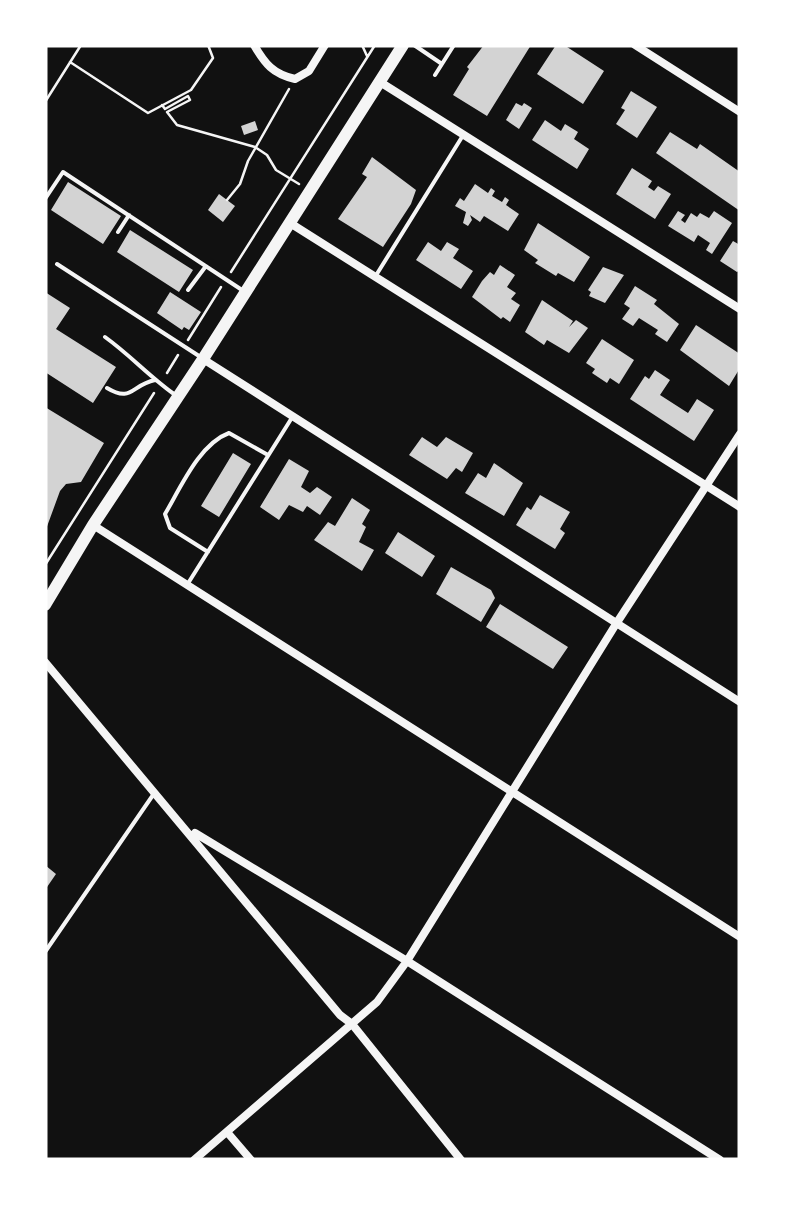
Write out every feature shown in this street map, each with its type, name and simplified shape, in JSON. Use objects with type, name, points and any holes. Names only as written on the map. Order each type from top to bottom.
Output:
[{"type":"main road","points":[[45,605],[93,524],[404,45]]},
{"type":"street","points":[[254,45],[266,65],[278,75],[294,79],[309,71],[325,45]]},
{"type":"street","points":[[636,45],[648,48],[739,111]]},
{"type":"street","points":[[380,82],[740,308]]},
{"type":"street","points":[[290,223],[740,507]]},
{"type":"street","points":[[204,358],[740,702]]},
{"type":"street","points":[[194,1160],[377,1002],[407,961],[616,624],[740,434]]},
{"type":"street","points":[[93,524],[740,937]]},
{"type":"street","points":[[45,662],[340,1015],[352,1024],[460,1160]]},
{"type":"street","points":[[187,828],[407,961],[720,1160]]},
{"type":"street","points":[[227,1132],[251,1160]]},
{"type":"lane","points":[[414,45],[442,64]]},
{"type":"lane","points":[[435,74],[454,45]]},
{"type":"lane","points":[[375,278],[462,136]]},
{"type":"lane","points":[[45,199],[63,172],[246,292]]},
{"type":"lane","points":[[118,232],[129,215]]},
{"type":"lane","points":[[56,264],[204,358]]},
{"type":"lane","points":[[188,290],[206,266]]},
{"type":"lane","points":[[105,337],[139,361],[157,382],[178,397]]},
{"type":"lane","points":[[107,388],[120,396],[144,382],[157,382]]},
{"type":"lane","points":[[187,585],[293,416]]},
{"type":"lane","points":[[208,552],[170,528],[164,514],[185,480],[220,436],[229,433],[268,455]]},
{"type":"lane","points":[[45,952],[155,791]]},
{"type":"path","points":[[45,102],[80,45]]},
{"type":"path","points":[[70,62],[148,113],[191,90],[213,58],[208,45]]},
{"type":"path","points":[[362,45],[367,58]]},
{"type":"path","points":[[45,564],[157,382],[184,346],[376,45]]},
{"type":"path","points":[[227,200],[240,184],[294,79]]},
{"type":"path","points":[[162,105],[165,108],[188,96],[190,100],[168,112],[177,125],[256,147],[267,155],[276,170],[310,191]]},
{"type":"building","points":[[484,45],[531,45],[487,116],[453,95]]},
{"type":"building","points":[[556,45],[564,45],[604,71],[583,104],[537,74]]},
{"type":"building","points":[[631,91],[657,107],[637,138],[616,124]]},
{"type":"building","points":[[516,103],[532,108],[519,129],[506,120]]},
{"type":"building","points":[[545,120],[561,131],[565,124],[578,132],[574,139],[589,149],[577,169],[532,140]]},
{"type":"building","points":[[255,121],[258,130],[244,135],[241,126]]},
{"type":"building","points":[[670,132],[697,149],[700,144],[740,172],[740,211],[656,153]]},
{"type":"building","points":[[372,157],[416,190],[383,247],[338,219],[367,177],[362,174]]},
{"type":"building","points":[[632,168],[652,181],[648,187],[654,191],[658,186],[671,194],[655,219],[616,194]]},
{"type":"building","points":[[68,182],[121,216],[103,244],[51,210]]},
{"type":"building","points":[[475,184],[488,193],[491,188],[495,191],[492,196],[502,202],[505,197],[509,200],[506,205],[519,214],[508,231],[484,216],[480,222],[470,215],[468,226],[463,223],[466,212],[455,206],[460,198],[464,201]]},
{"type":"building","points":[[219,194],[235,206],[223,222],[208,210]]},
{"type":"building","points":[[678,211],[685,215],[681,220],[685,223],[691,213],[709,218],[714,211],[732,223],[712,254],[706,250],[710,243],[698,235],[694,242],[668,226]]},
{"type":"building","points":[[538,223],[590,257],[574,282],[535,263],[538,260],[524,250]]},
{"type":"building","points":[[130,230],[193,270],[179,292],[117,252]]},
{"type":"building","points":[[733,241],[740,245],[737,272],[720,261]]},
{"type":"building","points":[[428,242],[441,251],[447,242],[459,249],[453,258],[473,271],[461,289],[416,260]]},
{"type":"building","points":[[500,265],[515,275],[507,287],[516,293],[511,299],[520,305],[510,322],[472,297],[482,281],[490,272],[494,275]]},
{"type":"building","points":[[603,267],[624,275],[605,303],[589,296],[588,290]]},
{"type":"building","points":[[635,286],[657,300],[654,304],[679,324],[667,342],[655,334],[658,330],[639,318],[633,326],[622,319],[630,308],[624,304]]},
{"type":"building","points":[[45,292],[70,308],[56,329],[116,367],[93,403],[45,372]]},
{"type":"building","points":[[170,292],[201,312],[189,330],[182,330],[157,313]]},
{"type":"building","points":[[542,300],[573,321],[569,327],[576,320],[588,328],[569,353],[547,340],[544,345],[525,332]]},
{"type":"building","points":[[696,325],[740,354],[740,368],[729,386],[680,350]]},
{"type":"building","points":[[602,339],[634,360],[619,384],[610,378],[607,383],[592,373],[595,369],[586,363]]},
{"type":"building","points":[[655,370],[670,380],[660,395],[688,413],[697,399],[714,410],[694,441],[630,399],[645,376],[649,379]]},
{"type":"building","points":[[45,407],[104,443],[81,482],[66,484],[60,491],[45,532]]},
{"type":"building","points":[[422,437],[437,447],[446,437],[473,453],[462,472],[456,468],[447,479],[409,455]]},
{"type":"building","points":[[233,453],[251,464],[219,517],[201,506]]},
{"type":"building","points":[[289,459],[309,471],[301,487],[310,493],[317,487],[332,497],[320,515],[307,506],[303,512],[289,505],[279,520],[260,507]]},
{"type":"building","points":[[494,463],[523,483],[504,516],[465,493],[478,473],[486,478]]},
{"type":"building","points":[[540,495],[570,512],[560,529],[565,533],[555,549],[516,525]]},
{"type":"building","points":[[352,498],[370,510],[362,524],[366,527],[359,542],[374,550],[362,571],[314,540],[328,522],[335,526]]},
{"type":"building","points":[[398,532],[435,556],[422,577],[385,553]]},
{"type":"building","points":[[451,567],[491,590],[495,598],[481,622],[436,594]]},
{"type":"building","points":[[500,604],[568,647],[553,669],[486,627]]},
{"type":"building","points":[[45,865],[56,874],[45,890]]}]
